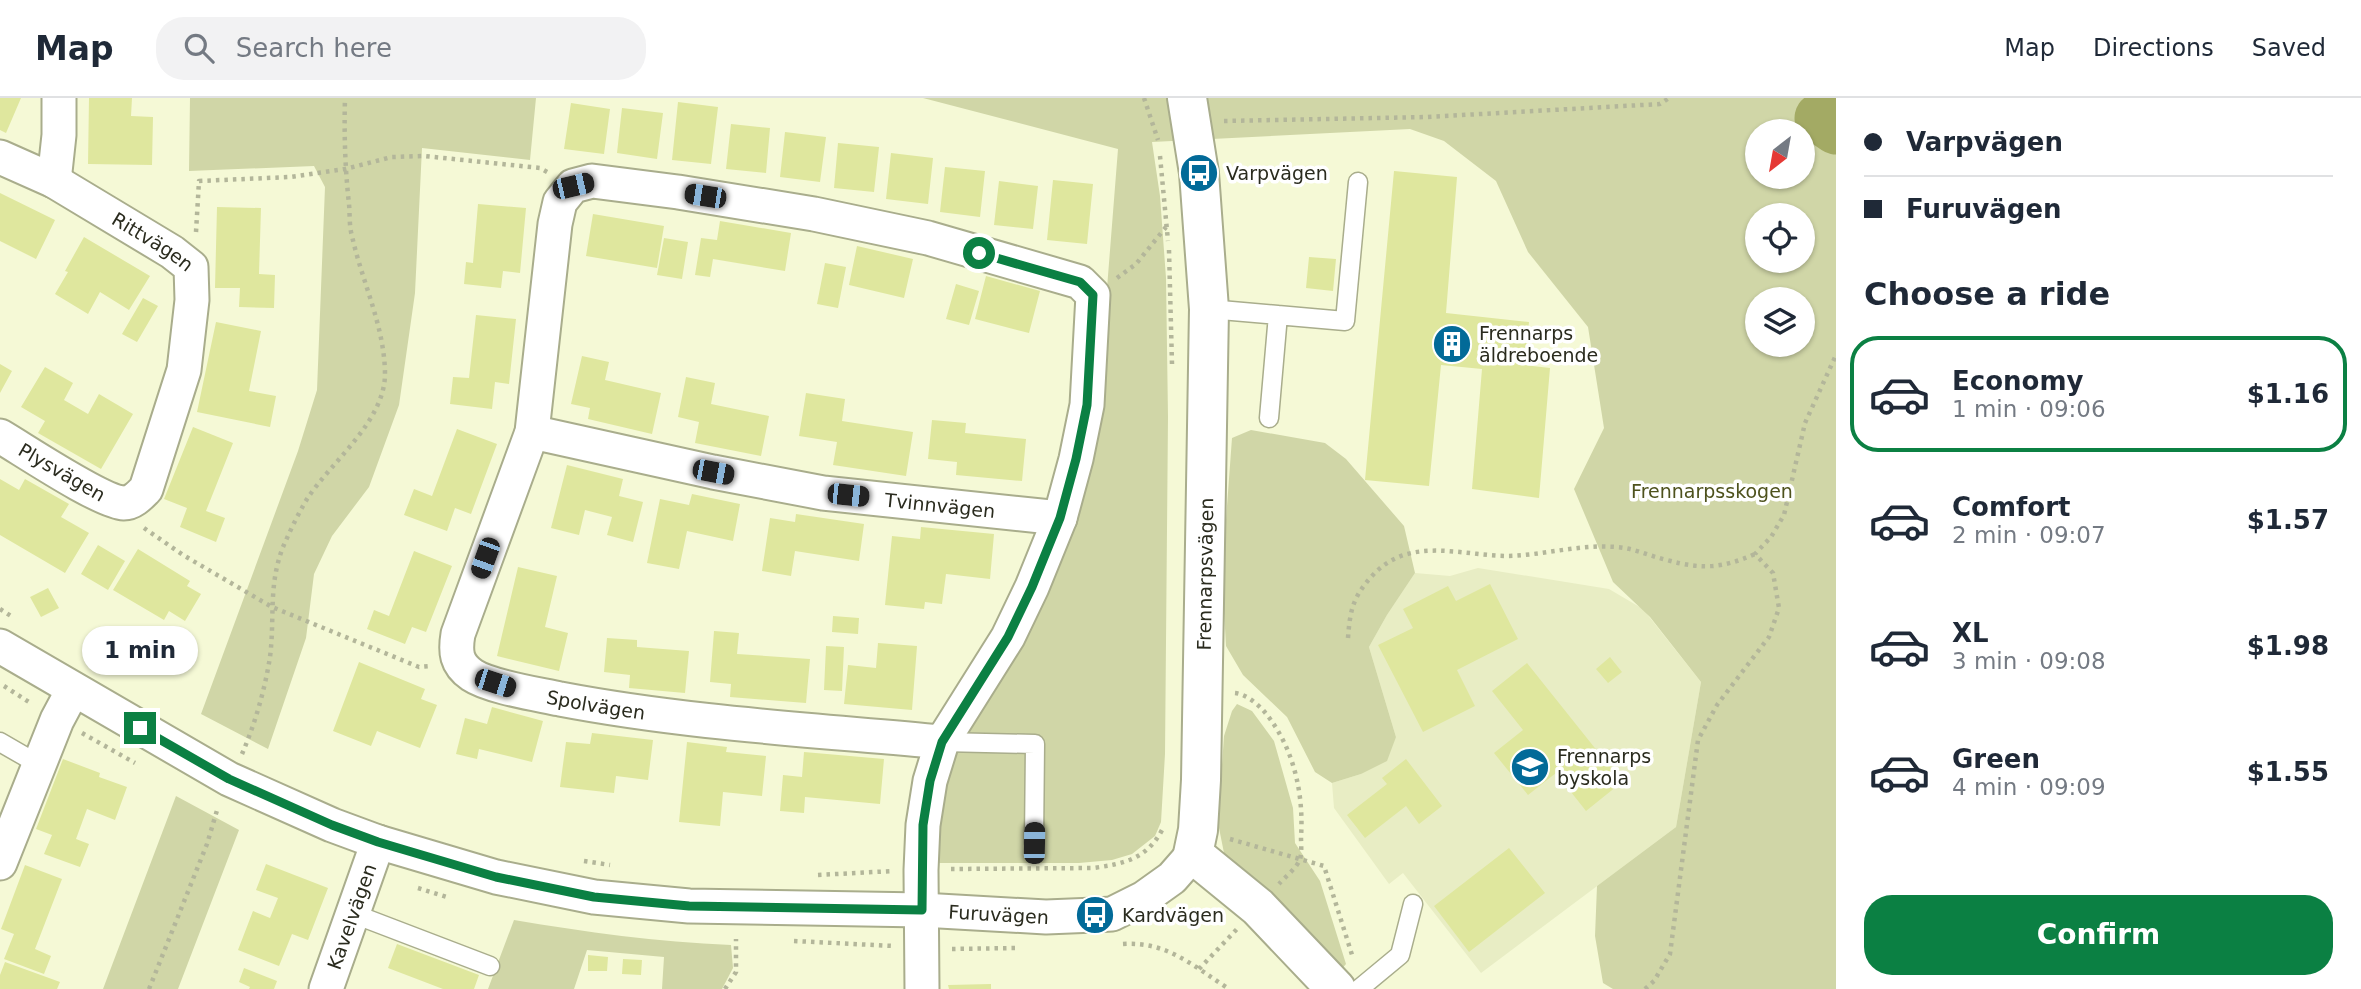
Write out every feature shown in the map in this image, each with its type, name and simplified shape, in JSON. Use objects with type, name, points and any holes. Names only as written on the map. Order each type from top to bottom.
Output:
[{"type":"street","points":[[54,181],[60,98]]},
{"type":"street","name":"Frennarpsvägen","points":[[1189,110],[1199,173],[1209,309],[1203,692],[1196,842]]},
{"type":"street","name":"Rittvägen","points":[[0,157],[54,181],[172,252],[191,267],[192,300],[184,370],[146,489],[137,498],[125,503]]},
{"type":"street","points":[[459,664],[455,650],[458,634],[532,432],[555,224],[560,202],[573,186],[592,181],[814,214],[928,238],[1080,282],[1093,295],[1087,405],[1060,518],[1008,637],[942,742],[930,781],[923,825],[921,870],[922,989]]},
{"type":"street","name":"Tvinnvägen","points":[[532,432],[823,493],[1060,518]]},
{"type":"street","name":"Plysvägen","points":[[0,436],[105,498],[125,503]]},
{"type":"street","name":"Furuvägen","points":[[0,646],[74,690],[236,765],[332,825],[378,842],[496,877],[594,897],[689,906],[922,910],[1046,917],[1112,914],[1144,898],[1172,878],[1196,842]]},
{"type":"street","name":"Spolvägen","points":[[459,664],[474,677],[515,690],[619,710],[942,742]]},
{"type":"street","points":[[0,863],[38,764],[57,720],[74,690]]},
{"type":"street","name":"Kavelvägen","points":[[326,989],[378,842]]},
{"type":"street","points":[[1196,842],[1258,907],[1352,988]]},
{"type":"lane","points":[[1209,309],[1345,321],[1358,182]]},
{"type":"lane","points":[[1269,418],[1278,315]]},
{"type":"lane","points":[[0,742],[38,764]]},
{"type":"lane","points":[[942,742],[1035,744],[1034,843]]},
{"type":"lane","points":[[1352,988],[1400,955],[1413,904]]},
{"type":"lane","points":[[354,914],[490,966]]},
{"type":"path","points":[[149,989],[207,844],[259,701],[270,657],[273,581],[283,547],[306,500],[361,432],[381,400],[385,376],[382,346],[351,234],[345,169],[345,98]]},
{"type":"path","points":[[1144,98],[1159,145],[1166,226],[1172,367]]},
{"type":"path","points":[[1189,110],[1427,117],[1660,104],[1669,98]]},
{"type":"path","points":[[191,267],[200,181],[290,177],[345,169],[392,157],[424,156],[540,168],[573,186]]},
{"type":"path","points":[[1093,295],[1136,264],[1166,226]]},
{"type":"path","points":[[1348,638],[1350,610],[1361,589],[1383,564],[1409,552],[1440,551],[1509,556],[1613,547],[1701,567],[1731,564],[1755,554],[1771,537],[1784,515],[1805,423],[1836,355]]},
{"type":"path","points":[[125,503],[142,527],[183,555],[272,607],[419,667],[459,664]]},
{"type":"path","points":[[1645,989],[1654,982],[1670,954],[1698,740],[1717,705],[1769,637],[1779,608],[1773,573],[1755,554]]},
{"type":"path","points":[[0,610],[22,622]]},
{"type":"path","points":[[1199,969],[1300,860],[1303,817],[1299,789],[1285,742],[1272,720],[1241,693],[1203,692]]},
{"type":"path","points":[[232,744],[236,765]]},
{"type":"path","points":[[236,765],[255,756]]},
{"type":"path","points":[[816,875],[921,870],[1093,868],[1115,865],[1131,860],[1152,846],[1167,821],[1196,842],[1324,866],[1352,988]]},
{"type":"path","points":[[583,861],[623,867]]},
{"type":"path","points":[[725,989],[736,972],[736,939]]},
{"type":"shaded area","name":"Frennarps byskola","points":[[1478,568],[1609,589],[1643,609],[1701,682],[1676,827],[1481,973],[1403,873],[1389,884],[1334,808],[1332,783],[1361,774],[1396,737],[1369,647],[1415,573],[1450,576]]},
{"type":"green space","points":[[190,98],[536,98],[530,160],[422,148],[415,293],[399,405],[369,487],[332,536],[314,574],[306,638],[268,749],[201,714],[298,451],[317,390],[325,187],[314,166],[189,171]]},
{"type":"green space","name":"Frennarpsskogen","points":[[923,98],[1836,98],[1836,989],[1613,989],[1603,983],[1595,936],[1597,886],[1676,827],[1701,682],[1650,617],[1613,582],[1574,489],[1604,428],[1588,327],[1528,252],[1496,181],[1444,141],[1410,129],[1152,142],[1160,196],[1166,278],[1168,417],[1165,754],[1161,822],[1155,836],[1132,854],[1112,860],[1079,863],[936,863],[937,819],[946,780],[1089,463],[1107,365],[1106,301],[1118,149]]},
{"type":"green space","points":[[1251,430],[1325,443],[1346,459],[1404,526],[1415,573],[1369,647],[1396,737],[1387,761],[1361,774],[1332,783],[1315,772],[1287,717],[1243,675],[1226,646],[1222,574],[1232,438]]},
{"type":"green space","points":[[1237,704],[1252,711],[1274,741],[1293,808],[1295,843],[1320,881],[1346,964],[1340,971],[1231,864],[1224,853],[1218,823],[1224,736]]},
{"type":"green space","points":[[176,796],[239,830],[178,989],[103,989]]},
{"type":"green space","points":[[514,920],[622,936],[731,945],[733,968],[722,989],[662,989],[664,957],[587,950],[574,989],[488,989]]},
{"type":"building","points":[[0,98],[21,98],[6,133],[0,130]]},
{"type":"building","points":[[89,98],[132,98],[131,116],[153,117],[152,165],[88,164]]},
{"type":"building","points":[[678,102],[718,107],[711,164],[672,160]]},
{"type":"building","points":[[571,103],[610,109],[604,154],[564,149]]},
{"type":"building","points":[[622,108],[663,113],[657,159],[617,153]]},
{"type":"building","points":[[731,124],[770,128],[766,173],[726,169]]},
{"type":"building","points":[[785,132],[826,137],[820,182],[780,177]]},
{"type":"building","points":[[838,143],[879,147],[874,192],[834,188]]},
{"type":"building","points":[[891,153],[933,158],[928,204],[886,199]]},
{"type":"building","points":[[945,167],[985,171],[980,217],[940,212]]},
{"type":"building","name":"Frennarps äldreboende","points":[[1394,171],[1457,177],[1446,313],[1529,322],[1524,365],[1550,368],[1539,498],[1472,489],[1482,369],[1441,365],[1429,486],[1365,480]]},
{"type":"building","points":[[1053,180],[1093,184],[1087,244],[1047,240]]},
{"type":"building","points":[[999,181],[1038,186],[1033,229],[994,225]]},
{"type":"building","points":[[0,193],[55,220],[36,259],[0,241]]},
{"type":"building","points":[[478,204],[526,208],[520,273],[503,271],[501,288],[464,284],[466,262],[473,263]]},
{"type":"building","points":[[217,207],[261,208],[259,274],[275,275],[274,308],[239,307],[240,288],[215,288]]},
{"type":"building","points":[[593,214],[664,226],[657,268],[586,256]]},
{"type":"building","points":[[720,221],[791,233],[785,271],[713,259],[710,277],[695,275],[701,238],[717,240]]},
{"type":"building","points":[[84,237],[150,276],[129,310],[100,292],[88,314],[55,294]]},
{"type":"building","points":[[664,238],[688,242],[682,279],[657,275]]},
{"type":"building","points":[[857,246],[913,259],[904,298],[849,285]]},
{"type":"building","points":[[1309,257],[1336,259],[1333,291],[1306,288]]},
{"type":"building","points":[[825,263],[846,267],[838,308],[817,304]]},
{"type":"building","points":[[986,276],[1040,291],[1029,333],[975,319]]},
{"type":"building","points":[[956,284],[979,291],[969,325],[946,319]]},
{"type":"building","points":[[143,298],[158,306],[137,342],[122,334]]},
{"type":"building","points":[[476,315],[516,319],[509,384],[495,382],[492,409],[450,404],[453,377],[469,378]]},
{"type":"building","points":[[216,322],[261,331],[249,391],[276,396],[270,427],[197,412]]},
{"type":"building","points":[[582,356],[609,362],[605,380],[661,393],[652,434],[588,419],[590,408],[571,404]]},
{"type":"building","points":[[0,364],[12,371],[0,393]]},
{"type":"building","points":[[45,367],[73,383],[64,400],[88,414],[99,394],[133,414],[101,469],[38,433],[45,421],[21,407]]},
{"type":"building","points":[[686,377],[715,383],[711,404],[769,416],[761,456],[695,443],[699,422],[678,417]]},
{"type":"building","points":[[806,393],[845,399],[842,421],[913,432],[906,476],[833,465],[837,442],[799,436]]},
{"type":"building","points":[[932,420],[966,423],[965,433],[1026,439],[1022,481],[956,475],[957,462],[928,459]]},
{"type":"building","points":[[193,427],[233,443],[206,511],[225,518],[216,542],[180,527],[187,508],[164,499]]},
{"type":"building","points":[[457,429],[497,444],[471,514],[455,508],[447,531],[404,515],[414,489],[432,496]]},
{"type":"building","points":[[567,465],[623,479],[619,496],[643,502],[633,542],[607,535],[612,517],[585,510],[579,535],[551,528]]},
{"type":"building","points":[[0,479],[19,490],[25,479],[69,504],[61,517],[89,533],[65,573],[0,535]]},
{"type":"building","points":[[692,494],[740,504],[733,541],[687,531],[679,569],[647,563],[660,499],[689,505]]},
{"type":"building","points":[[796,514],[864,524],[859,561],[795,551],[791,576],[762,571],[770,518],[795,522]]},
{"type":"building","points":[[921,527],[994,534],[990,579],[946,574],[942,604],[925,602],[924,609],[885,605],[892,536],[920,539]]},
{"type":"building","points":[[98,545],[125,561],[108,590],[81,574]]},
{"type":"building","points":[[138,549],[190,581],[187,586],[201,594],[185,621],[169,611],[164,620],[113,590]]},
{"type":"building","points":[[414,551],[452,566],[426,632],[412,627],[405,644],[367,629],[374,610],[389,616]]},
{"type":"building","points":[[518,567],[557,576],[545,627],[568,633],[559,671],[497,656]]},
{"type":"building","points":[[1490,584],[1518,639],[1457,670],[1475,706],[1423,732],[1378,645],[1413,628],[1403,609],[1448,586],[1456,601]]},
{"type":"building","points":[[48,588],[59,608],[41,617],[30,597]]},
{"type":"building","points":[[833,616],[859,618],[858,634],[832,632]]},
{"type":"building","points":[[714,631],[739,633],[737,654],[810,659],[806,703],[730,697],[731,684],[710,682]]},
{"type":"building","points":[[607,638],[637,640],[637,647],[689,651],[685,693],[629,688],[630,675],[604,672]]},
{"type":"building","points":[[878,643],[917,646],[912,710],[844,704],[848,665],[876,668]]},
{"type":"building","points":[[826,646],[844,647],[842,691],[824,690]]},
{"type":"building","points":[[1610,657],[1622,672],[1608,683],[1596,669]]},
{"type":"building","points":[[359,662],[425,689],[421,699],[437,705],[420,748],[377,731],[371,746],[333,731]]},
{"type":"building","points":[[1527,663],[1622,782],[1586,811],[1556,773],[1528,795],[1494,753],[1523,730],[1492,691]]},
{"type":"building","points":[[492,707],[543,721],[532,762],[479,749],[477,759],[456,754],[465,718],[487,724]]},
{"type":"building","points":[[592,733],[653,740],[648,780],[616,776],[614,793],[560,787],[566,742],[590,744]]},
{"type":"building","points":[[687,742],[727,747],[726,752],[766,756],[762,796],[723,792],[720,826],[679,822]]},
{"type":"building","points":[[804,752],[884,759],[880,804],[805,797],[804,813],[780,811],[783,775],[802,777]]},
{"type":"building","points":[[63,759],[127,787],[115,820],[87,809],[76,839],[89,844],[80,867],[44,854],[52,835],[36,829]]},
{"type":"building","points":[[1406,759],[1442,806],[1419,824],[1406,806],[1365,838],[1347,815],[1387,784],[1382,778]]},
{"type":"building","points":[[1509,848],[1545,893],[1469,952],[1434,906]]},
{"type":"building","points":[[266,864],[328,888],[308,940],[292,934],[279,966],[238,950],[253,911],[270,918],[278,898],[256,890]]},
{"type":"building","points":[[25,865],[62,879],[35,949],[51,956],[44,974],[4,959],[14,934],[1,929]]},
{"type":"building","points":[[397,944],[479,975],[474,989],[443,989],[388,968]]},
{"type":"building","points":[[588,955],[608,957],[607,971],[588,971]]},
{"type":"building","points":[[623,959],[642,960],[641,975],[622,974]]},
{"type":"building","points":[[5,962],[60,982],[57,989],[0,989],[0,975]]},
{"type":"building","points":[[244,968],[277,981],[274,989],[249,989],[250,987],[239,982]]},
{"type":"building","points":[[991,984],[991,989],[949,989],[948,985]]},
{"type":"waterway","points":[[1820,118],[1836,129]]},
{"type":"place","name":"Varpvägen","points":[[1199,173]]},
{"type":"place","name":"Frennarps äldreboende","points":[[1452,344]]},
{"type":"place","name":"Frennarps byskola","points":[[1530,767]]},
{"type":"place","name":"Kardvägen","points":[[1095,915]]},
{"type":"route","points":[[140,728],[229,779],[332,825],[378,842],[496,877],[594,897],[689,906],[922,910],[923,825],[930,781],[942,742],[1008,637],[1032,587],[1060,518],[1087,405],[1093,295],[1080,282],[979,253]]}]
